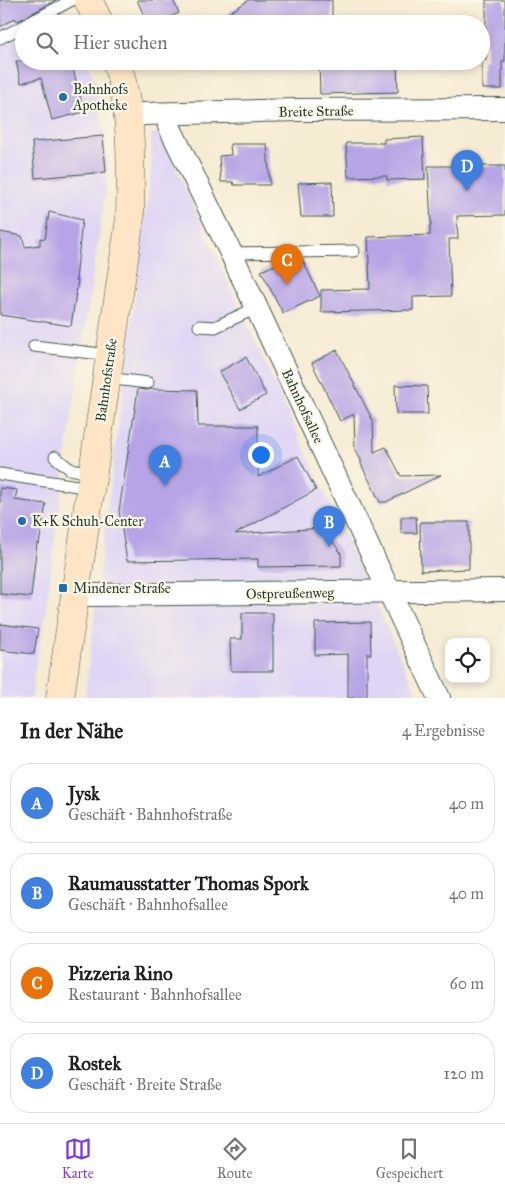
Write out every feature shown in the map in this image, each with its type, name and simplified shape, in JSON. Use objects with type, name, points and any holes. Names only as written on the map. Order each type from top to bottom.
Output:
[{"type":"main road","points":[[88,0],[96,15]]},
{"type":"main road","name":"Bahnhofstraße","points":[[60,698],[130,218],[128,116],[119,70]]},
{"type":"street","name":"Breite Straße","points":[[128,116],[298,110],[505,109]]},
{"type":"street","name":"Bahnhofsallee","points":[[168,114],[169,126],[231,253],[439,698]]},
{"type":"street","name":"Ostpreußenweg","points":[[75,592],[100,595],[505,590]]},
{"type":"lane","points":[[44,15],[72,0]]},
{"type":"lane","points":[[0,38],[15,30]]},
{"type":"lane","points":[[231,253],[354,251]]},
{"type":"lane","points":[[199,326],[215,327],[256,308]]},
{"type":"lane","points":[[34,346],[108,367],[148,383]]},
{"type":"lane","points":[[55,457],[70,469],[91,480]]},
{"type":"lane","points":[[0,474],[91,480]]},
{"type":"shaded area","points":[[0,0],[61,0],[68,15],[15,15],[15,70],[91,70],[95,81],[105,135],[108,172],[32,698],[0,698]]},
{"type":"shaded area","points":[[160,131],[419,698],[85,698],[147,205],[151,168],[151,134]]},
{"type":"building","points":[[0,0],[56,0],[29,15],[15,15],[15,18],[0,27]]},
{"type":"building","points":[[137,0],[173,0],[179,13],[175,15],[144,15]]},
{"type":"building","points":[[249,0],[332,0],[332,15],[226,15]]},
{"type":"building","points":[[486,0],[505,0],[505,61],[502,61],[502,89],[482,89],[482,70],[490,70],[490,15],[486,15]]},
{"type":"building","name":"Bahnhofs Apotheke","points":[[18,70],[73,70],[84,112],[52,120],[41,78],[21,83]]},
{"type":"building","points":[[319,70],[397,70],[398,92],[320,94]]},
{"type":"building","points":[[103,136],[106,172],[35,178],[32,142]]},
{"type":"building","points":[[423,137],[425,179],[387,180],[387,176],[348,177],[346,143],[384,143],[384,139]]},
{"type":"building","points":[[230,144],[267,144],[270,185],[234,185],[233,182],[221,182],[219,156],[231,155]]},
{"type":"building","points":[[428,166],[505,166],[505,215],[457,216],[458,239],[449,239],[451,296],[413,297],[413,310],[321,312],[321,290],[370,289],[368,237],[430,235]]},
{"type":"building","points":[[332,182],[333,217],[301,217],[298,183]]},
{"type":"building","points":[[49,212],[82,220],[76,280],[78,280],[71,326],[0,315],[0,232],[22,236],[25,247],[40,245],[40,238],[45,239]]},
{"type":"building","points":[[302,259],[320,296],[283,313],[261,271],[287,260]]},
{"type":"building","points":[[337,350],[373,421],[374,452],[386,447],[401,476],[441,475],[386,502],[380,502],[355,450],[354,414],[340,421],[312,363]]},
{"type":"building","points":[[246,357],[266,395],[240,409],[219,372]]},
{"type":"building","points":[[395,385],[427,386],[428,414],[396,414]]},
{"type":"building","points":[[138,389],[197,390],[198,426],[258,426],[258,477],[298,456],[316,490],[235,534],[323,528],[341,553],[341,566],[258,567],[258,559],[127,561],[119,511]]},
{"type":"building","points":[[0,488],[17,490],[15,500],[46,504],[39,544],[37,543],[31,597],[0,594]]},
{"type":"building","points":[[401,517],[416,517],[417,533],[401,533]]},
{"type":"building","points":[[420,522],[469,522],[469,569],[421,571]]},
{"type":"building","points":[[242,613],[273,613],[273,671],[231,671],[230,639],[242,639]]},
{"type":"building","points":[[370,622],[371,654],[367,654],[367,698],[348,698],[348,654],[315,655],[315,623]]},
{"type":"building","points":[[0,624],[38,629],[34,654],[0,650]]},
{"type":"place","name":"Bahnhofs Apotheke","points":[[63,97]]},
{"type":"place","name":"Rostek","points":[[467,191]]},
{"type":"place","name":"Pizzeria Rino","points":[[287,285]]},
{"type":"place","name":"Jysk","points":[[165,486]]},
{"type":"place","name":"K+K Schuh-Center","points":[[22,521]]},
{"type":"place","name":"Raumausstatter Thomas Spork","points":[[329,547]]},
{"type":"place","name":"Mindener Straße","points":[[63,588]]}]
